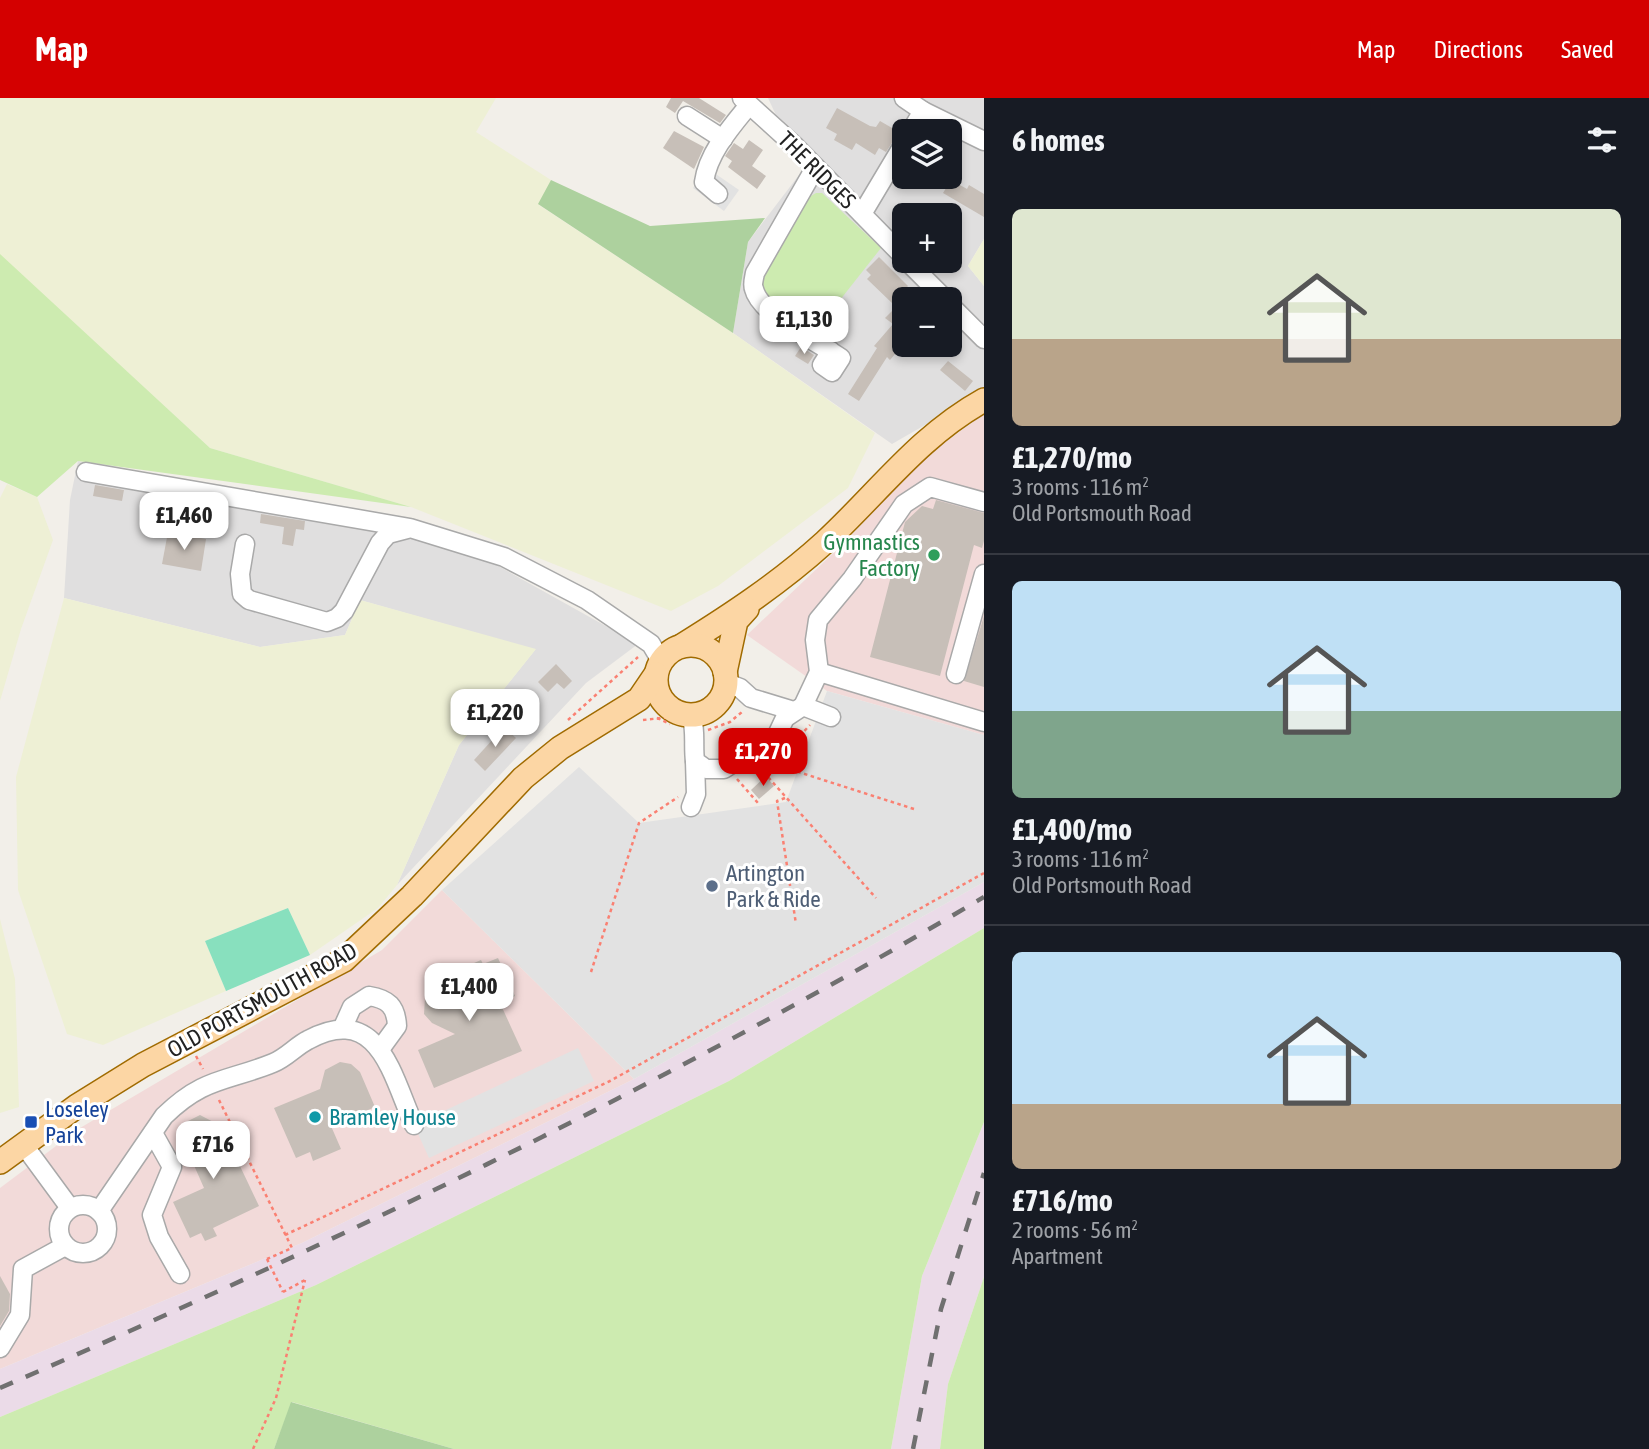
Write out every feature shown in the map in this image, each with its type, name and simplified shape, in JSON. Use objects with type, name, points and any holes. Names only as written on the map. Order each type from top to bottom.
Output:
[{"type":"main road","points":[[754,601],[736,621],[721,699],[712,709],[684,719],[662,701],[657,688],[658,668],[670,651],[683,646],[754,601],[827,540],[909,454],[984,400]]},
{"type":"main road","points":[[683,646],[697,645],[710,650],[720,659],[726,678]]},
{"type":"main road","name":"OLD PORTSMOUTH ROAD","points":[[0,1163],[88,1099],[187,1041],[344,960],[393,915],[523,778],[560,748],[639,698],[658,668]]},
{"type":"main road","name":"OLD PORTSMOUTH ROAD","points":[[595,727],[643,713],[684,719]]},
{"type":"street","points":[[904,98],[923,111],[984,141]]},
{"type":"street","points":[[718,194],[704,182],[705,171],[745,102]]},
{"type":"street","name":"THE RIDGES","points":[[745,102],[892,245]]},
{"type":"street","points":[[918,119],[923,111]]},
{"type":"street","points":[[687,116],[723,139]]},
{"type":"street","name":"THE RIDGES","points":[[862,214],[892,164]]},
{"type":"street","points":[[815,168],[755,273],[753,288],[761,303],[831,351]]},
{"type":"street","name":"THE RIDGES","points":[[919,273],[933,287]]},
{"type":"street","points":[[962,317],[984,339]]},
{"type":"street","points":[[86,472],[410,528],[504,557],[587,600],[651,644],[658,668]]},
{"type":"street","points":[[695,761],[706,769],[724,768],[777,735],[785,718],[798,709],[819,672],[814,640],[818,620],[852,579],[904,504],[930,487],[984,502]]},
{"type":"street","points":[[245,544],[240,574],[242,594],[250,600],[327,622],[344,611],[380,543],[388,534],[410,528]]},
{"type":"street","points":[[956,674],[980,604],[984,574]]},
{"type":"street","points":[[819,672],[984,722]]},
{"type":"street","points":[[726,678],[751,698],[771,705],[831,717]]},
{"type":"street","points":[[771,705],[778,715],[777,735]]},
{"type":"street","points":[[684,719],[693,744],[695,761],[696,794],[689,799]]},
{"type":"street","points":[[343,1027],[352,1007],[369,996],[385,999],[396,1010],[397,1026],[381,1048]]},
{"type":"street","points":[[99,1211],[153,1133],[177,1104],[210,1082],[275,1063],[309,1039],[343,1027],[365,1034],[381,1048],[414,1125]]},
{"type":"street","points":[[153,1133],[172,1167],[152,1215],[159,1237],[180,1274]]},
{"type":"street","points":[[23,1144],[70,1208]]},
{"type":"street","points":[[0,1348],[20,1315],[23,1269],[65,1246],[85,1253],[100,1246],[108,1229],[99,1211],[88,1205],[70,1208],[59,1225],[65,1246]]},
{"type":"path","points":[[635,722],[672,717],[730,722],[751,698]]},
{"type":"path","points":[[876,898],[757,765],[763,761],[813,780],[914,809]]},
{"type":"path","points":[[735,776],[758,803]]},
{"type":"path","points":[[787,798],[777,801],[796,924]]},
{"type":"path","points":[[591,972],[639,823],[689,799]]},
{"type":"path","points":[[285,1235],[610,1082],[984,873]]},
{"type":"path","points":[[187,1041],[292,1248],[267,1259],[283,1292],[305,1280],[276,1398],[253,1449]]},
{"type":"shaded area","points":[[768,98],[984,98],[984,239],[968,266],[984,286],[984,391],[892,444],[733,333],[748,242],[802,171]]},
{"type":"shaded area","points":[[707,168],[739,190],[724,211],[693,188]]},
{"type":"shaded area","points":[[984,414],[984,735],[827,691],[747,635],[846,541],[927,455]]},
{"type":"shaded area","points":[[78,461],[285,498],[493,563],[638,644],[586,683],[397,885],[459,745],[535,650],[360,600],[345,635],[260,647],[64,598],[70,500]]},
{"type":"shaded area","name":"Artington Park & Ride","points":[[827,691],[984,735],[984,882],[634,1079],[442,890],[579,767],[639,823],[786,802]]},
{"type":"shaded area","points":[[984,882],[984,928],[729,1081],[316,1285],[0,1417],[0,1369],[302,1243],[634,1079]]},
{"type":"shaded area","points":[[442,890],[634,1079],[302,1243],[0,1369],[0,1188],[80,1128],[382,950]]},
{"type":"shaded area","points":[[578,1048],[594,1081],[429,1158],[414,1125]]},
{"type":"shaded area","points":[[984,1122],[984,1277],[948,1384],[940,1449],[891,1449],[922,1276]]},
{"type":"green space","points":[[0,98],[496,98],[476,132],[551,180],[539,205],[733,333],[875,433],[848,488],[718,586],[671,611],[411,507],[210,448],[0,255]]},
{"type":"green space","points":[[551,180],[650,226],[765,218],[748,242],[733,333],[538,204]]},
{"type":"green space","points":[[816,193],[822,193],[881,248],[814,333],[764,297],[758,284],[806,199]]},
{"type":"green space","points":[[984,239],[984,286],[968,266]]},
{"type":"green space","points":[[0,254],[210,448],[411,507],[78,461],[37,497],[0,480]]},
{"type":"green space","points":[[7,484],[37,497],[53,540],[21,629],[0,701],[0,498]]},
{"type":"green space","points":[[64,598],[260,647],[345,635],[360,600],[536,649],[459,745],[397,885],[378,908],[310,955],[288,908],[205,941],[226,991],[103,1045],[67,1034],[18,890],[16,777]]},
{"type":"green space","points":[[288,908],[310,955],[226,991],[205,941]]},
{"type":"green space","points":[[0,919],[15,979],[19,1107],[0,1113]]},
{"type":"green space","points":[[984,928],[984,1122],[922,1276],[891,1449],[454,1449],[292,1402],[274,1449],[0,1449],[0,1417],[316,1285],[729,1081]]},
{"type":"green space","points":[[984,1277],[984,1449],[940,1449],[948,1384]]},
{"type":"green space","points":[[291,1402],[454,1449],[274,1449]]},
{"type":"building","points":[[671,98],[699,98],[726,115],[720,123],[683,101],[675,113],[666,107]]},
{"type":"building","points":[[837,108],[870,126],[876,127],[880,121],[892,128],[892,143],[886,152],[879,148],[875,155],[856,143],[852,150],[834,140],[837,134],[826,128]]},
{"type":"building","points":[[674,131],[704,147],[694,169],[663,148]]},
{"type":"building","points":[[749,140],[763,150],[752,166],[766,176],[757,189],[728,167],[732,161],[725,156],[734,143],[743,149]]},
{"type":"building","points":[[969,185],[984,194],[984,217],[962,203],[943,193],[945,189],[962,189],[962,186],[967,189]]},
{"type":"building","points":[[879,257],[892,273],[908,286],[892,287],[892,303],[867,279],[871,275],[866,270]]},
{"type":"building","points":[[892,311],[892,323],[885,318]]},
{"type":"building","points":[[892,325],[892,357],[890,360],[887,357],[859,401],[848,394],[877,348],[874,346]]},
{"type":"building","points":[[801,347],[814,355],[808,364],[795,356]]},
{"type":"building","points":[[948,361],[973,381],[965,391],[940,370]]},
{"type":"building","points":[[95,485],[124,490],[122,501],[93,496]]},
{"type":"building","points":[[164,497],[210,505],[208,517],[162,508]]},
{"type":"building","points":[[936,500],[984,513],[984,541],[982,548],[974,545],[940,676],[870,657],[905,522],[922,506],[933,509]]},
{"type":"building","points":[[261,514],[305,521],[304,530],[296,529],[293,546],[282,544],[284,527],[260,523]]},
{"type":"building","points":[[168,532],[206,539],[201,571],[162,564]]},
{"type":"building","points":[[984,616],[984,687],[964,681]]},
{"type":"building","points":[[556,664],[572,681],[564,689],[557,683],[548,692],[538,682]]},
{"type":"building","points":[[504,727],[516,738],[485,771],[474,760]]},
{"type":"building","points":[[766,776],[774,786],[759,799],[751,790]]},
{"type":"building","points":[[498,958],[515,996],[500,1003],[522,1051],[434,1088],[418,1050],[455,1034],[432,1023],[424,1014],[425,998],[432,988],[462,974],[460,969],[481,960],[483,964]]},
{"type":"building","name":"Bramley House","points":[[340,1062],[351,1064],[360,1072],[375,1107],[331,1126],[341,1149],[313,1161],[310,1152],[296,1158],[274,1108],[320,1089],[325,1070]]},
{"type":"building","points":[[200,1115],[221,1126],[259,1206],[213,1228],[217,1236],[205,1241],[201,1233],[190,1238],[173,1202],[204,1188],[181,1136],[186,1122]]},
{"type":"building","points":[[0,1276],[10,1294],[9,1311],[0,1326]]},
{"type":"railway","points":[[0,1388],[251,1276],[500,1158],[744,1032],[984,897]]},
{"type":"railway","points":[[913,1449],[941,1309],[984,1173]]},
{"type":"place","name":"Gymnastics Factory","points":[[934,555]]},
{"type":"place","name":"Artington Park & Ride","points":[[712,886]]},
{"type":"place","name":"Bramley House","points":[[315,1117]]},
{"type":"place","name":"Loseley Park","points":[[31,1122]]}]
